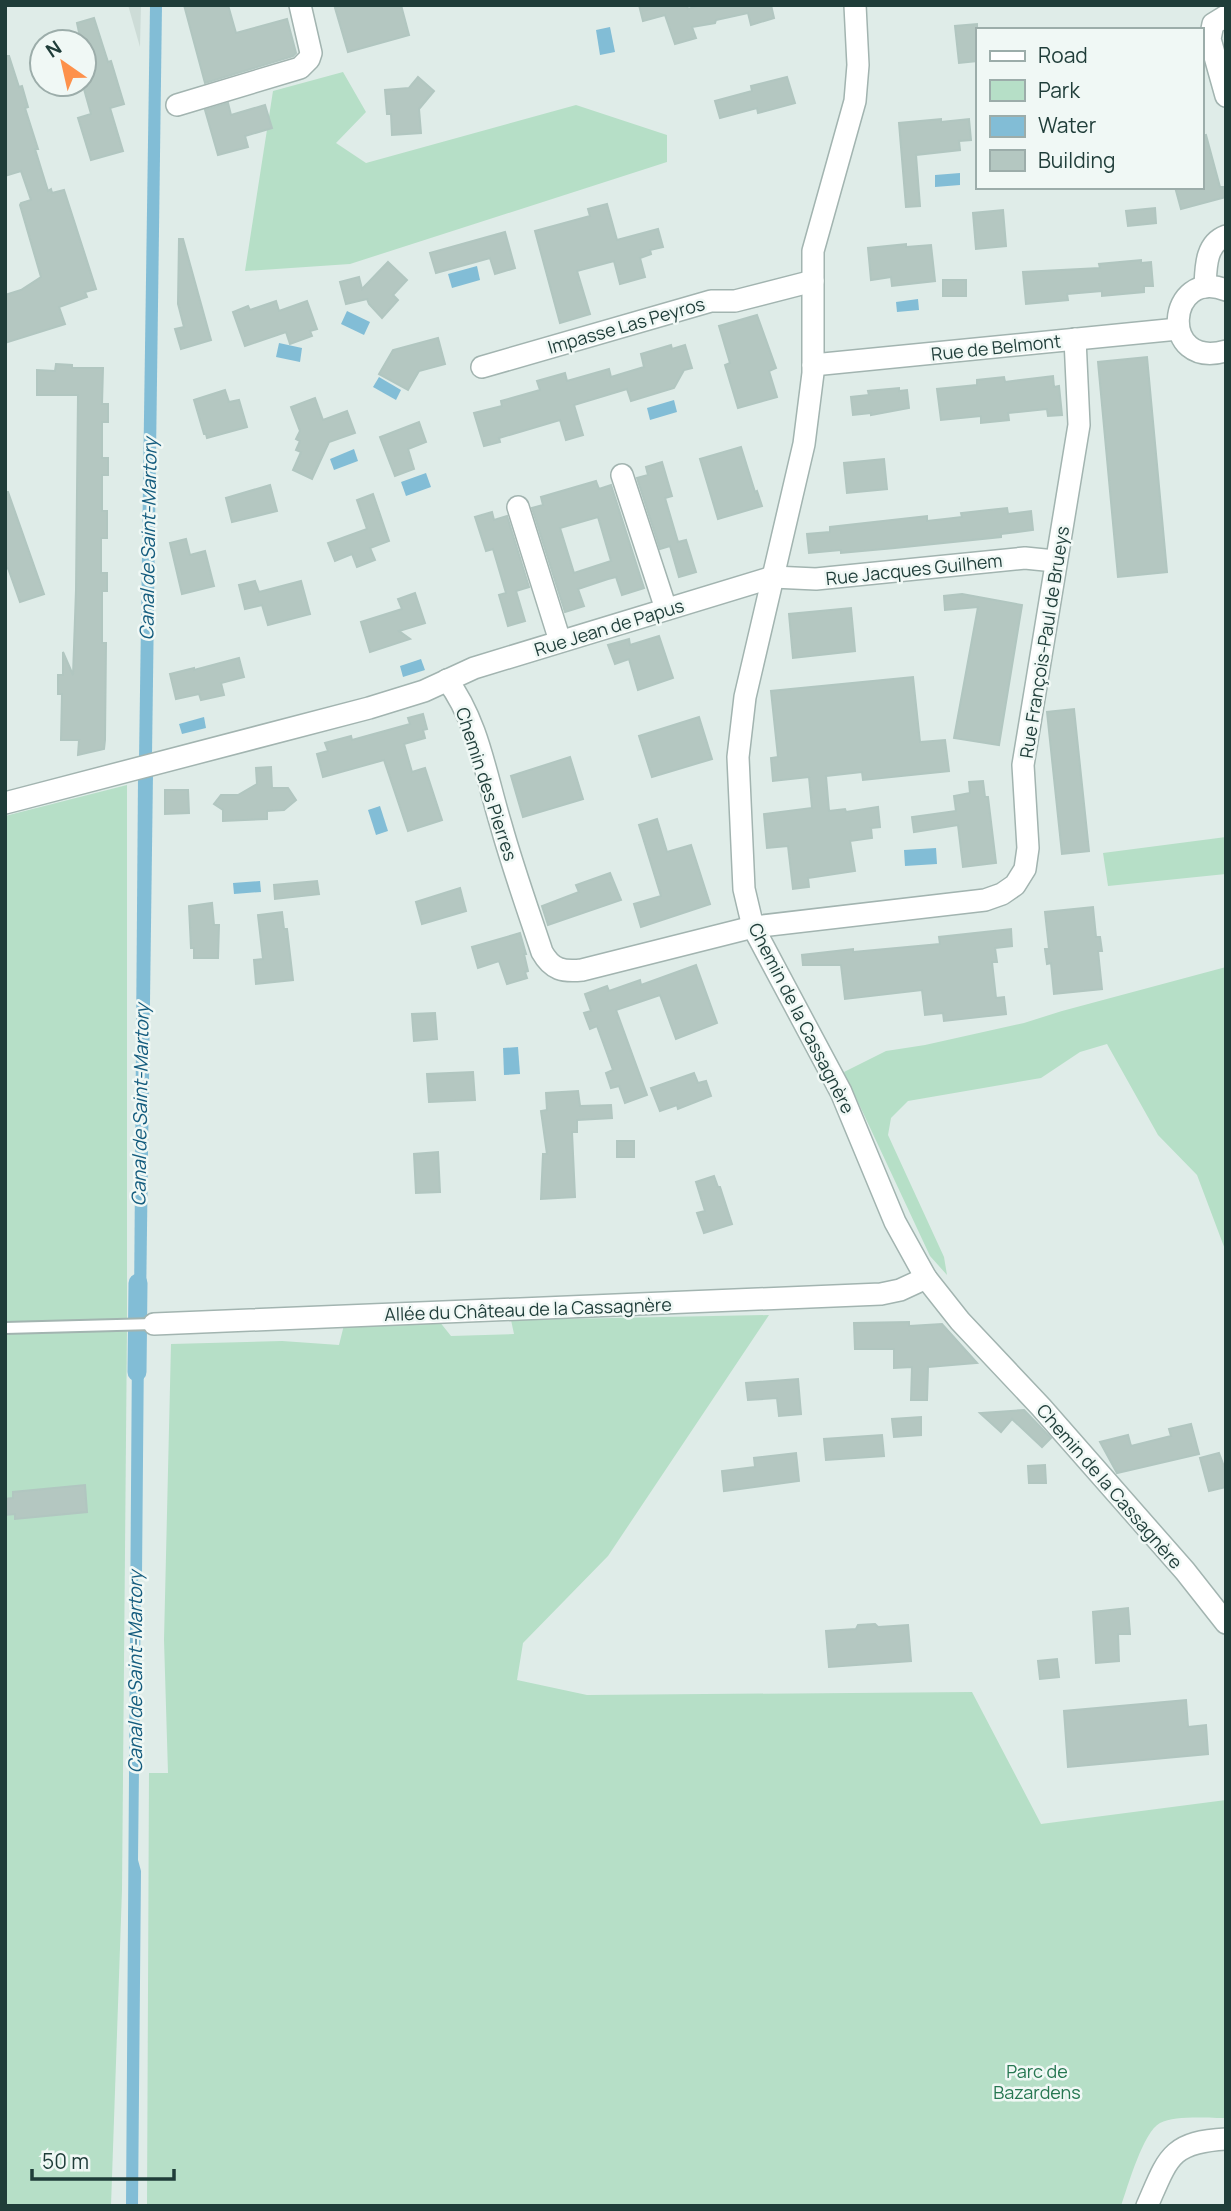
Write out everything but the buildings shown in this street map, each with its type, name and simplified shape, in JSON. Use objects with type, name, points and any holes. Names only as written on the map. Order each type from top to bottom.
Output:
[{"type":"street","points":[[177,105],[300,68],[309,59],[311,52],[300,5]]},
{"type":"street","name":"Chemin de la Cassagnère","points":[[855,5],[858,65],[855,101],[813,251],[813,365],[804,444],[745,697],[738,757],[744,889],[753,926],[841,1091],[895,1222],[926,1278],[960,1321],[1041,1407],[1185,1571],[1226,1623]]},
{"type":"street","points":[[1226,16],[1213,24],[1210,39],[1226,96]]},
{"type":"street","points":[[1226,236],[1220,238],[1206,260],[1215,288],[1195,290],[1182,303],[1177,320],[1178,329],[1188,346],[1201,353],[1226,351]]},
{"type":"street","name":"Impasse Las Peyros","points":[[482,367],[711,300],[735,302],[813,281]]},
{"type":"street","name":"Rue de Belmont","points":[[813,365],[1178,329]]},
{"type":"street","name":"Rue François-Paul de Brueys","points":[[753,926],[985,900],[1002,894],[1015,885],[1026,869],[1028,848],[1023,765],[1079,425],[1075,339]]},
{"type":"street","points":[[622,475],[666,609]]},
{"type":"street","points":[[518,507],[560,642]]},
{"type":"street","name":"Rue Jacques Guilhem","points":[[773,577],[817,579],[1025,558],[1055,562]]},
{"type":"street","name":"Rue Jean de Papus","points":[[447,680],[474,668],[773,577]]},
{"type":"street","points":[[5,803],[369,708],[424,691],[447,680]]},
{"type":"street","name":"Chemin des Pierres","points":[[447,680],[464,705],[538,940],[545,957],[554,968],[582,970],[753,926]]},
{"type":"street","name":"Allée du Château de la Cassagnère","points":[[154,1324],[881,1294],[900,1290],[926,1278]]},
{"type":"street","points":[[1147,2206],[1164,2166],[1177,2151],[1192,2142],[1226,2139]]},
{"type":"lane","name":"Allée du Château de la Cassagnère","points":[[5,1328],[154,1324]]},
{"type":"shaded area","points":[[128,5],[141,5],[140,47]]},
{"type":"green space","points":[[343,72],[366,112],[336,143],[366,163],[576,105],[667,135],[667,162],[350,264],[245,271],[273,91]]},
{"type":"green space","points":[[127,785],[127,1326],[122,1890],[111,2206],[5,2206],[5,816]]},
{"type":"green space","points":[[1226,837],[1226,874],[1108,886],[1103,853]]},
{"type":"green space","points":[[1226,967],[1226,1252],[1197,1175],[1158,1135],[1107,1044],[1080,1052],[1041,1078],[908,1101],[891,1118],[888,1135],[944,1257],[947,1275],[930,1256],[844,1072],[886,1051],[1024,1023]]},
{"type":"green space","name":"Parc de Bazardens","points":[[769,1315],[608,1556],[523,1643],[517,1680],[587,1695],[972,1692],[1041,1824],[1226,1800],[1226,2118],[1166,2120],[1154,2128],[1142,2148],[1121,2206],[147,2206],[149,1773],[168,1773],[164,1640],[171,1344],[282,1341],[339,1345],[344,1325],[435,1316],[451,1336],[514,1334],[511,1320]]},
{"type":"water","points":[[150,5],[162,5],[152,756],[139,760]]},
{"type":"water","points":[[610,27],[615,52],[600,55],[596,30]]},
{"type":"water","points":[[960,173],[960,185],[935,187],[935,175]]},
{"type":"water","points":[[477,266],[480,280],[452,288],[448,274]]},
{"type":"water","points":[[918,299],[919,310],[897,312],[896,302]]},
{"type":"water","points":[[347,311],[370,322],[364,335],[341,324]]},
{"type":"water","points":[[279,343],[302,348],[300,362],[276,357]]},
{"type":"water","points":[[379,377],[401,390],[396,400],[373,387]]},
{"type":"water","points":[[674,400],[677,412],[650,420],[647,408]]},
{"type":"water","points":[[354,449],[358,461],[334,470],[330,459]]},
{"type":"water","points":[[426,473],[431,487],[406,496],[401,482]]},
{"type":"water","points":[[421,659],[425,670],[403,677],[400,666]]},
{"type":"water","points":[[204,717],[206,728],[182,734],[179,724]]},
{"type":"water","points":[[153,773],[146,1306],[134,1307],[138,777]]},
{"type":"water","points":[[380,806],[388,831],[376,835],[368,810]]},
{"type":"water","points":[[936,848],[937,864],[905,866],[904,850]]},
{"type":"water","points":[[260,881],[261,892],[234,894],[233,883]]},
{"type":"water","points":[[518,1047],[520,1074],[504,1075],[503,1048]]},
{"type":"water","points":[[144,1345],[142,1576],[139,1576],[138,1581],[141,1582],[138,1860],[141,1871],[138,2206],[126,2206],[132,1346]]},
{"type":"waterway","name":"Canal de Saint-Martory","points":[[137,1372],[138,1283]]}]
